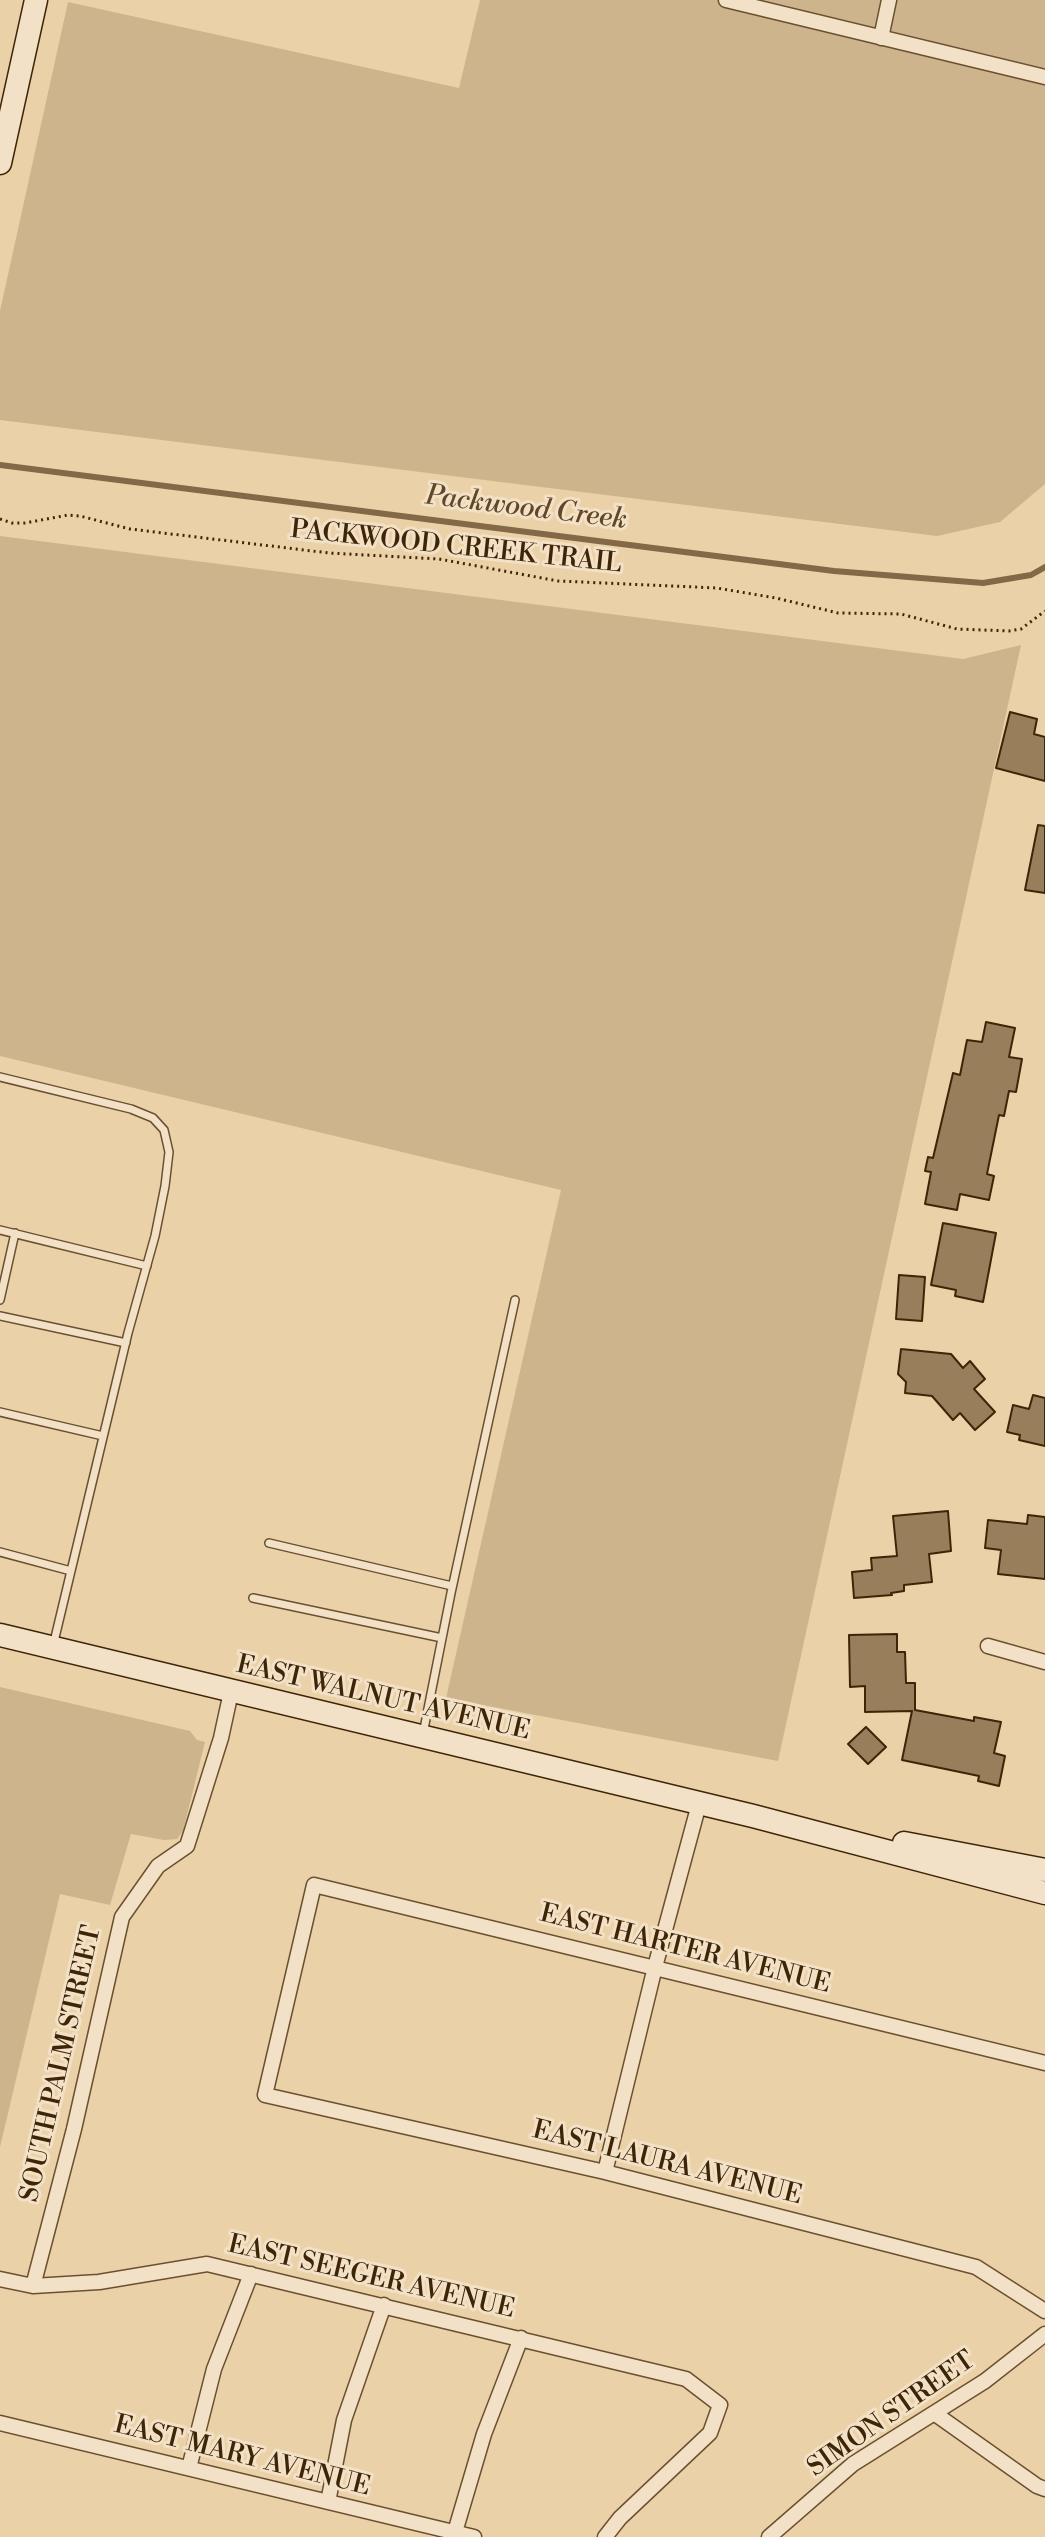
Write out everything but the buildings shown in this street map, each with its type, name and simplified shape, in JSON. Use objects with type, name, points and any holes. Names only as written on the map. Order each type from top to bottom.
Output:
[{"type":"main road","points":[[0,163],[36,0]]},
{"type":"main road","name":"EAST WALNUT AVENUE","points":[[0,1635],[699,1804],[1045,1870]]},
{"type":"main road","name":"EAST WALNUT AVENUE","points":[[753,1816],[1045,1893]]},
{"type":"street","points":[[726,0],[1045,77]]},
{"type":"street","points":[[881,38],[889,0]]},
{"type":"street","points":[[988,1646],[1045,1662]]},
{"type":"street","name":"SOUTH PALM STREET","points":[[33,2286],[74,2129],[122,1917],[158,1866],[187,1846],[221,1738],[231,1692]]},
{"type":"street","points":[[605,2172],[699,1804]]},
{"type":"street","name":"EAST HARTER AVENUE","points":[[265,2095],[314,1885],[1045,2063]]},
{"type":"street","name":"EAST LAURA AVENUE","points":[[265,2095],[605,2172],[976,2267],[1045,2311]]},
{"type":"street","name":"EAST SEEGER AVENUE","points":[[0,2279],[33,2286],[99,2282],[207,2264],[686,2379],[720,2405],[710,2433],[620,2518],[605,2537]]},
{"type":"street","points":[[189,2468],[214,2369],[251,2274]]},
{"type":"street","points":[[328,2502],[344,2420],[384,2305]]},
{"type":"street","name":"SIMON STREET","points":[[769,2537],[853,2464],[985,2381],[1045,2334]]},
{"type":"street","points":[[455,2532],[484,2434],[521,2338]]},
{"type":"street","points":[[934,2413],[1045,2489]]},
{"type":"street","name":"EAST MARY AVENUE","points":[[0,2423],[474,2537]]},
{"type":"lane","points":[[0,1077],[131,1109],[153,1118],[164,1130],[169,1152],[165,1186],[147,1266],[52,1648]]},
{"type":"lane","points":[[0,1230],[147,1266]]},
{"type":"lane","points":[[0,1300],[15,1233]]},
{"type":"lane","points":[[422,1736],[515,1300]]},
{"type":"lane","points":[[0,1316],[126,1343]]},
{"type":"lane","points":[[0,1412],[103,1436]]},
{"type":"lane","points":[[269,1543],[452,1586]]},
{"type":"lane","points":[[0,1552],[71,1571]]},
{"type":"lane","points":[[253,1598],[442,1638]]},
{"type":"path","name":"PACKWOOD CREEK TRAIL","points":[[0,519],[25,523],[68,515],[80,516],[130,529],[329,553],[439,559],[558,581],[717,588],[838,613],[901,614],[957,629],[1021,629],[1045,611]]},
{"type":"shaded area","points":[[480,0],[1045,0],[1045,484],[1000,522],[937,536],[0,420],[0,311],[68,2],[459,88]]},
{"type":"shaded area","points":[[0,536],[963,659],[1021,645],[778,1761],[446,1698],[561,1190],[0,1056]]},
{"type":"shaded area","points":[[0,1687],[190,1731],[197,1740],[205,1742],[183,1831],[177,1839],[131,1834],[110,1905],[60,1894],[0,2147]]},
{"type":"waterway","name":"Packwood Creek","points":[[0,465],[834,571],[983,583],[1031,575],[1045,567]]}]
